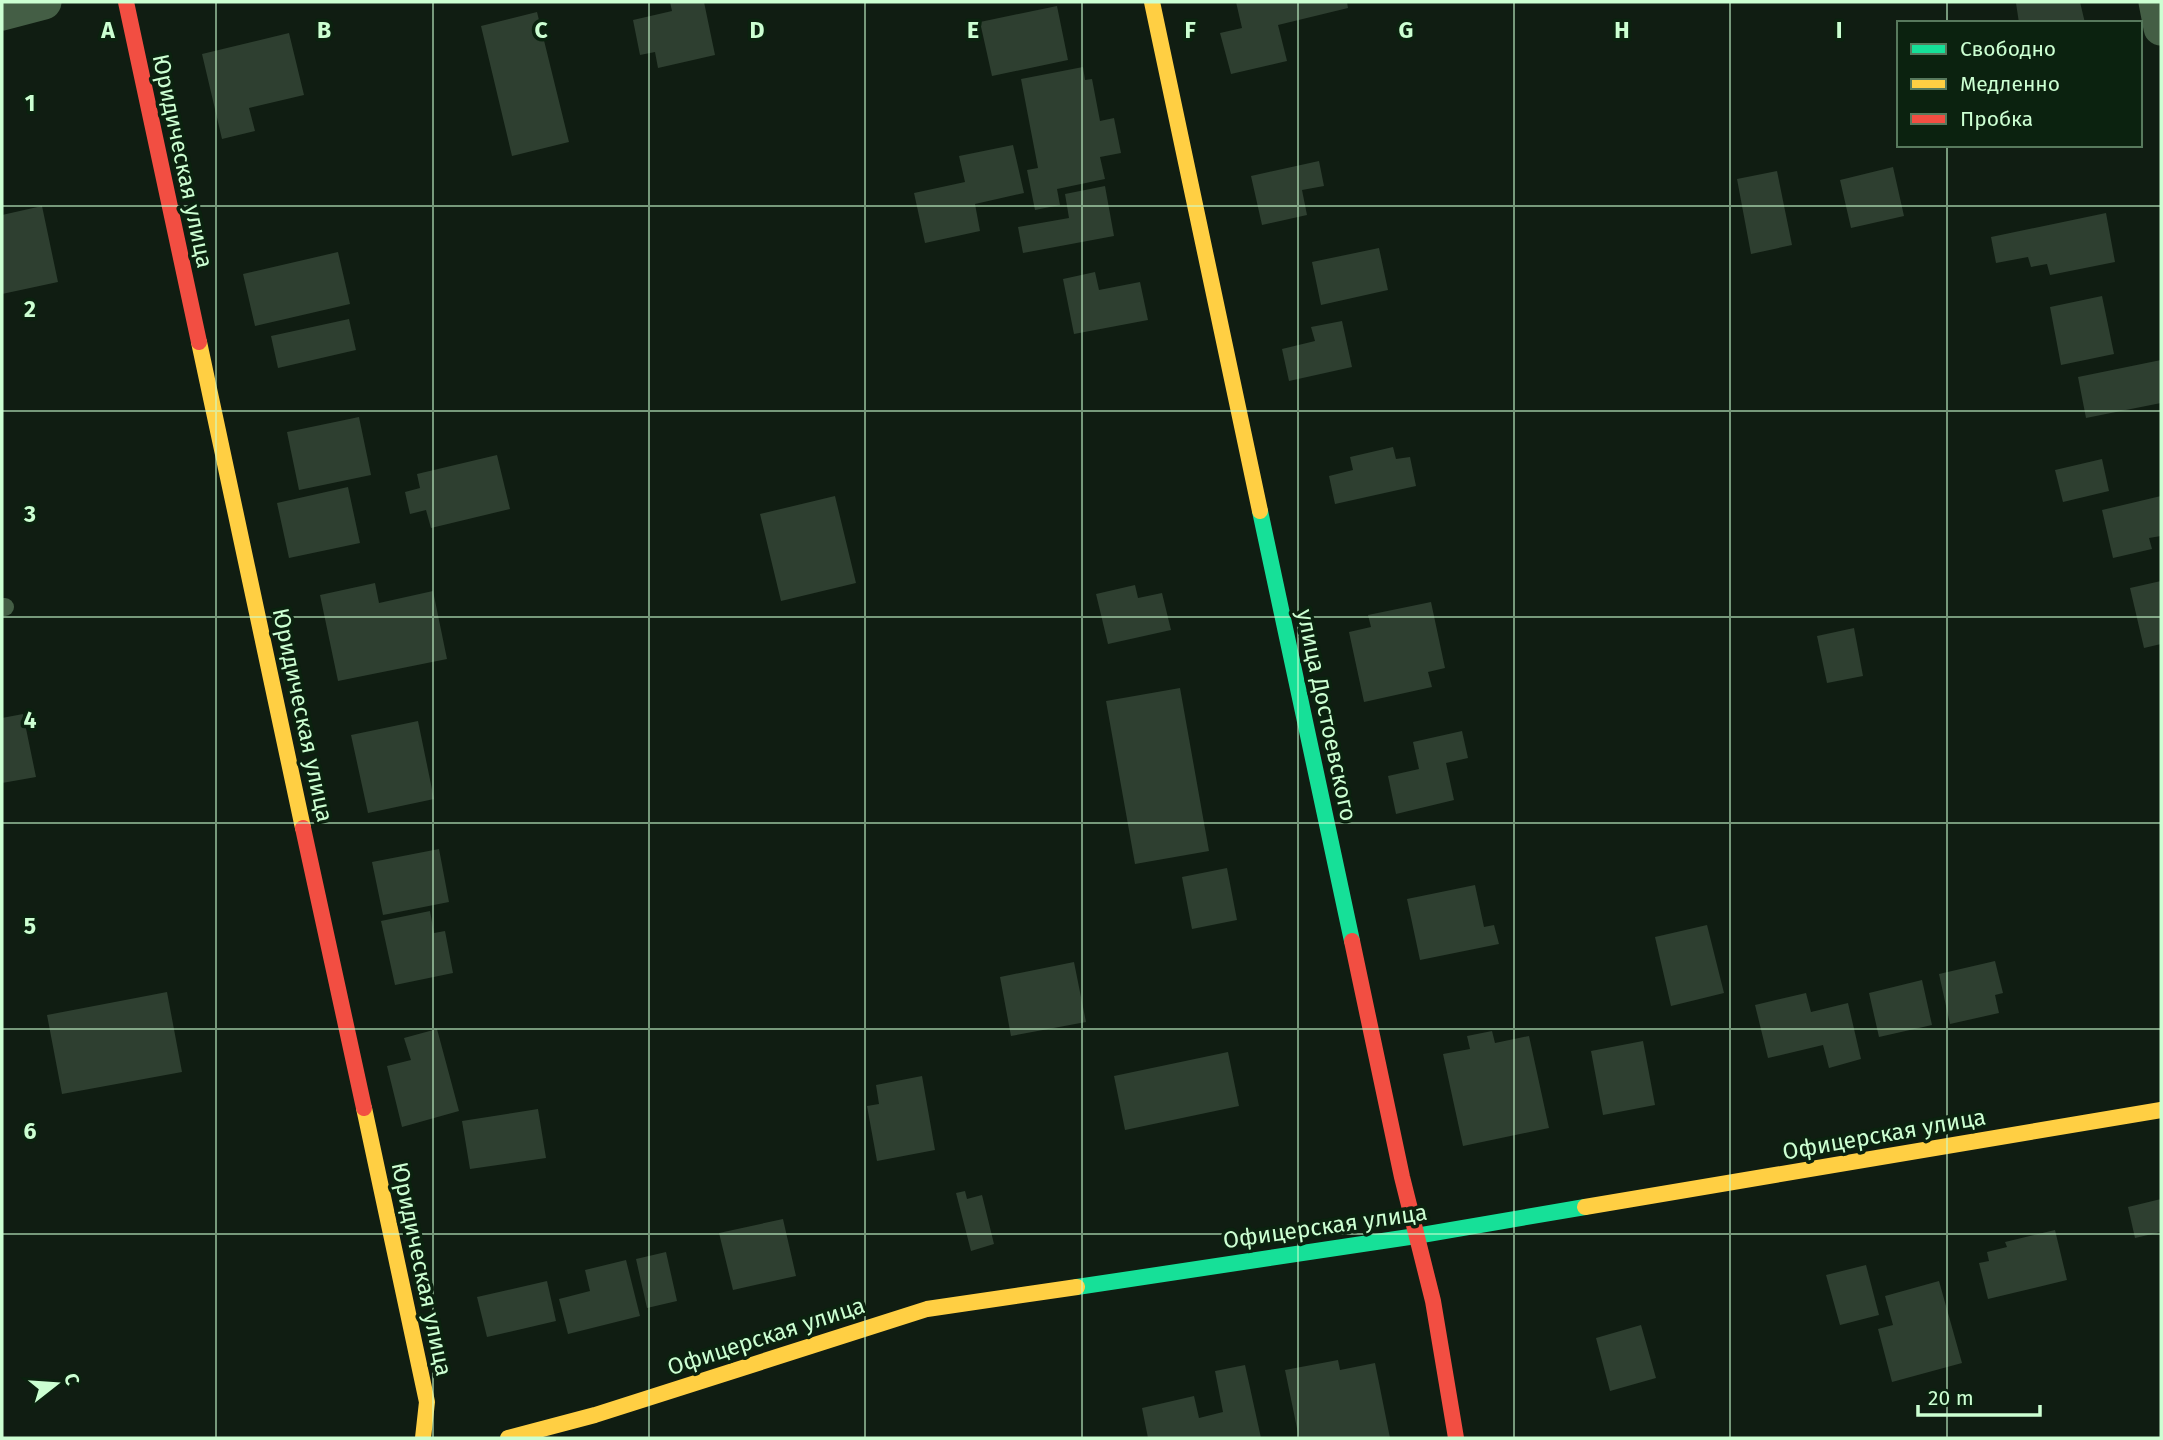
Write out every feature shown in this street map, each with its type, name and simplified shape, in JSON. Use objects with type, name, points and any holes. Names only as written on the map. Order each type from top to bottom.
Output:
[{"type":"street","points":[[2,12],[44,2]]},
{"type":"street","name":"Юридическая улица","points":[[126,2],[427,1402],[423,1438]]},
{"type":"street","name":"улица Достоевского","points":[[1152,2],[1402,1177],[1433,1301],[1456,1438]]},
{"type":"street","points":[[2156,2],[2161,28]]},
{"type":"street","name":"Офицерская улица","points":[[508,1438],[595,1415],[927,1309],[1416,1236],[2161,1110]]},
{"type":"building","points":[[670,2],[704,2],[715,55],[658,68],[655,52],[640,55],[633,20],[672,11]]},
{"type":"building","points":[[1236,2],[1347,2],[1348,8],[1278,25],[1287,61],[1231,74],[1220,33],[1242,28]]},
{"type":"building","points":[[2080,2],[2085,21],[2019,21],[2016,3]]},
{"type":"building","points":[[1057,6],[1068,60],[992,76],[980,22]]},
{"type":"building","points":[[537,12],[569,142],[512,156],[481,26]]},
{"type":"building","points":[[289,33],[304,95],[249,108],[255,131],[222,139],[202,54]]},
{"type":"building","points":[[1083,67],[1085,80],[1092,79],[1100,121],[1114,118],[1121,153],[1100,157],[1105,179],[1057,189],[1060,205],[1035,210],[1027,170],[1038,168],[1021,79]]},
{"type":"building","points":[[1013,145],[1024,193],[975,204],[980,231],[925,243],[914,193],[965,182],[959,156]]},
{"type":"building","points":[[1319,161],[1324,186],[1302,190],[1307,215],[1262,225],[1251,176]]},
{"type":"building","points":[[1893,167],[1904,216],[1851,228],[1840,180]]},
{"type":"building","points":[[1777,171],[1792,245],[1751,254],[1737,179]]},
{"type":"building","points":[[1105,186],[1114,236],[1023,253],[1018,227],[1069,218],[1065,194]]},
{"type":"building","points":[[42,206],[58,282],[2,294],[2,215]]},
{"type":"building","points":[[2106,213],[2115,262],[2050,275],[2047,264],[2031,267],[2028,257],[1996,263],[1991,237]]},
{"type":"building","points":[[1379,248],[1388,290],[1321,305],[1312,262]]},
{"type":"building","points":[[338,252],[350,304],[255,326],[243,274]]},
{"type":"building","points":[[1095,272],[1099,290],[1140,282],[1148,320],[1074,334],[1063,279]]},
{"type":"building","points":[[2102,296],[2114,354],[2061,365],[2050,307]]},
{"type":"building","points":[[349,319],[356,350],[278,368],[271,336]]},
{"type":"building","points":[[1342,321],[1352,367],[1289,381],[1282,349],[1315,341],[1311,327]]},
{"type":"building","points":[[2161,360],[2161,403],[2086,418],[2078,377]]},
{"type":"building","points":[[359,417],[371,475],[299,490],[287,432]]},
{"type":"building","points":[[1393,447],[1396,459],[1410,457],[1416,486],[1335,504],[1329,476],[1353,470],[1350,457]]},
{"type":"building","points":[[497,455],[510,509],[431,528],[426,510],[410,514],[405,492],[420,488],[417,474]]},
{"type":"building","points":[[2102,459],[2109,491],[2063,502],[2055,470]]},
{"type":"building","points":[[348,487],[360,543],[289,558],[277,503]]},
{"type":"building","points":[[835,496],[856,583],[781,601],[760,514]]},
{"type":"building","points":[[2161,496],[2161,536],[2149,538],[2152,549],[2113,558],[2102,510]]},
{"type":"building","points":[[2161,581],[2161,644],[2144,648],[2130,588]]},
{"type":"building","points":[[375,583],[379,603],[433,591],[447,659],[338,681],[320,595]]},
{"type":"building","points":[[1135,585],[1138,598],[1162,593],[1171,630],[1108,644],[1096,594]]},
{"type":"building","points":[[1431,602],[1445,668],[1428,672],[1432,687],[1364,702],[1349,632],[1371,627],[1368,615]]},
{"type":"building","points":[[1854,628],[1863,676],[1827,683],[1817,636]]},
{"type":"building","points":[[1180,688],[1209,851],[1135,864],[1106,701]]},
{"type":"building","points":[[23,714],[36,777],[2,783],[2,718]]},
{"type":"building","points":[[418,721],[434,799],[368,813],[351,735]]},
{"type":"building","points":[[1462,731],[1468,758],[1446,763],[1454,800],[1396,814],[1388,776],[1419,769],[1413,742]]},
{"type":"building","points":[[439,849],[449,902],[383,915],[372,862]]},
{"type":"building","points":[[1227,868],[1237,920],[1192,929],[1182,877]]},
{"type":"building","points":[[1475,885],[1484,927],[1494,925],[1499,944],[1420,960],[1407,899]]},
{"type":"building","points":[[430,911],[434,933],[445,931],[453,973],[395,985],[381,921]]},
{"type":"building","points":[[1707,925],[1724,993],[1671,1006],[1655,937]]},
{"type":"building","points":[[1995,961],[2003,993],[1995,995],[1999,1013],[1950,1024],[1939,974]]},
{"type":"building","points":[[1074,962],[1086,1022],[1011,1036],[1000,977]]},
{"type":"building","points":[[1922,980],[1932,1025],[1879,1037],[1869,993]]},
{"type":"building","points":[[167,992],[182,1072],[62,1094],[47,1015]]},
{"type":"building","points":[[1806,993],[1811,1012],[1848,1003],[1861,1059],[1829,1068],[1823,1045],[1768,1058],[1755,1005]]},
{"type":"building","points":[[437,1029],[459,1111],[402,1127],[387,1066],[411,1060],[404,1038]]},
{"type":"building","points":[[1492,1031],[1495,1043],[1529,1036],[1549,1128],[1463,1146],[1443,1054],[1470,1049],[1467,1036]]},
{"type":"building","points":[[1643,1041],[1655,1105],[1603,1115],[1591,1051]]},
{"type":"building","points":[[1228,1052],[1239,1106],[1125,1130],[1114,1076]]},
{"type":"building","points":[[922,1076],[935,1150],[877,1161],[867,1106],[879,1104],[876,1085]]},
{"type":"building","points":[[538,1109],[546,1158],[470,1169],[462,1121]]},
{"type":"building","points":[[965,1191],[967,1199],[982,1195],[994,1244],[971,1251],[956,1193]]},
{"type":"building","points":[[2161,1199],[2161,1232],[2135,1238],[2128,1207]]},
{"type":"building","points":[[783,1219],[796,1276],[733,1290],[719,1233]]},
{"type":"building","points":[[2055,1230],[2067,1280],[1988,1299],[1979,1263],[1989,1261],[1987,1252],[2007,1247],[2005,1242]]},
{"type":"building","points":[[666,1252],[677,1301],[647,1308],[636,1259]]},
{"type":"building","points":[[626,1260],[640,1316],[568,1334],[559,1299],[590,1291],[585,1270]]},
{"type":"building","points":[[1866,1265],[1879,1315],[1840,1325],[1826,1275]]},
{"type":"building","points":[[547,1281],[556,1321],[487,1337],[477,1297]]},
{"type":"building","points":[[1939,1281],[1962,1363],[1892,1382],[1878,1329],[1893,1325],[1885,1296]]},
{"type":"building","points":[[1641,1325],[1656,1378],[1610,1391],[1596,1338]]},
{"type":"building","points":[[1338,1360],[1340,1370],[1375,1363],[1390,1438],[1299,1438],[1285,1370]]},
{"type":"building","points":[[1245,1365],[1261,1438],[1148,1438],[1142,1408],[1194,1396],[1199,1418],[1223,1412],[1215,1371]]},
{"type":"traffic: fast","points":[[1260,511],[1352,941]]},
{"type":"traffic: fast","points":[[1077,1287],[1416,1236],[1585,1207]]},
{"type":"traffic: slow","points":[[1152,2],[1260,511]]},
{"type":"traffic: slow","points":[[199,342],[303,828]]},
{"type":"traffic: slow","points":[[364,1108],[427,1402],[423,1438]]},
{"type":"traffic: slow","points":[[1585,1207],[2161,1110]]},
{"type":"traffic: slow","points":[[508,1438],[595,1415],[927,1309],[1077,1287]]},
{"type":"traffic: jam","points":[[126,2],[199,342]]},
{"type":"traffic: jam","points":[[303,828],[364,1108]]},
{"type":"traffic: jam","points":[[1352,941],[1402,1177],[1433,1301],[1456,1438]]}]
